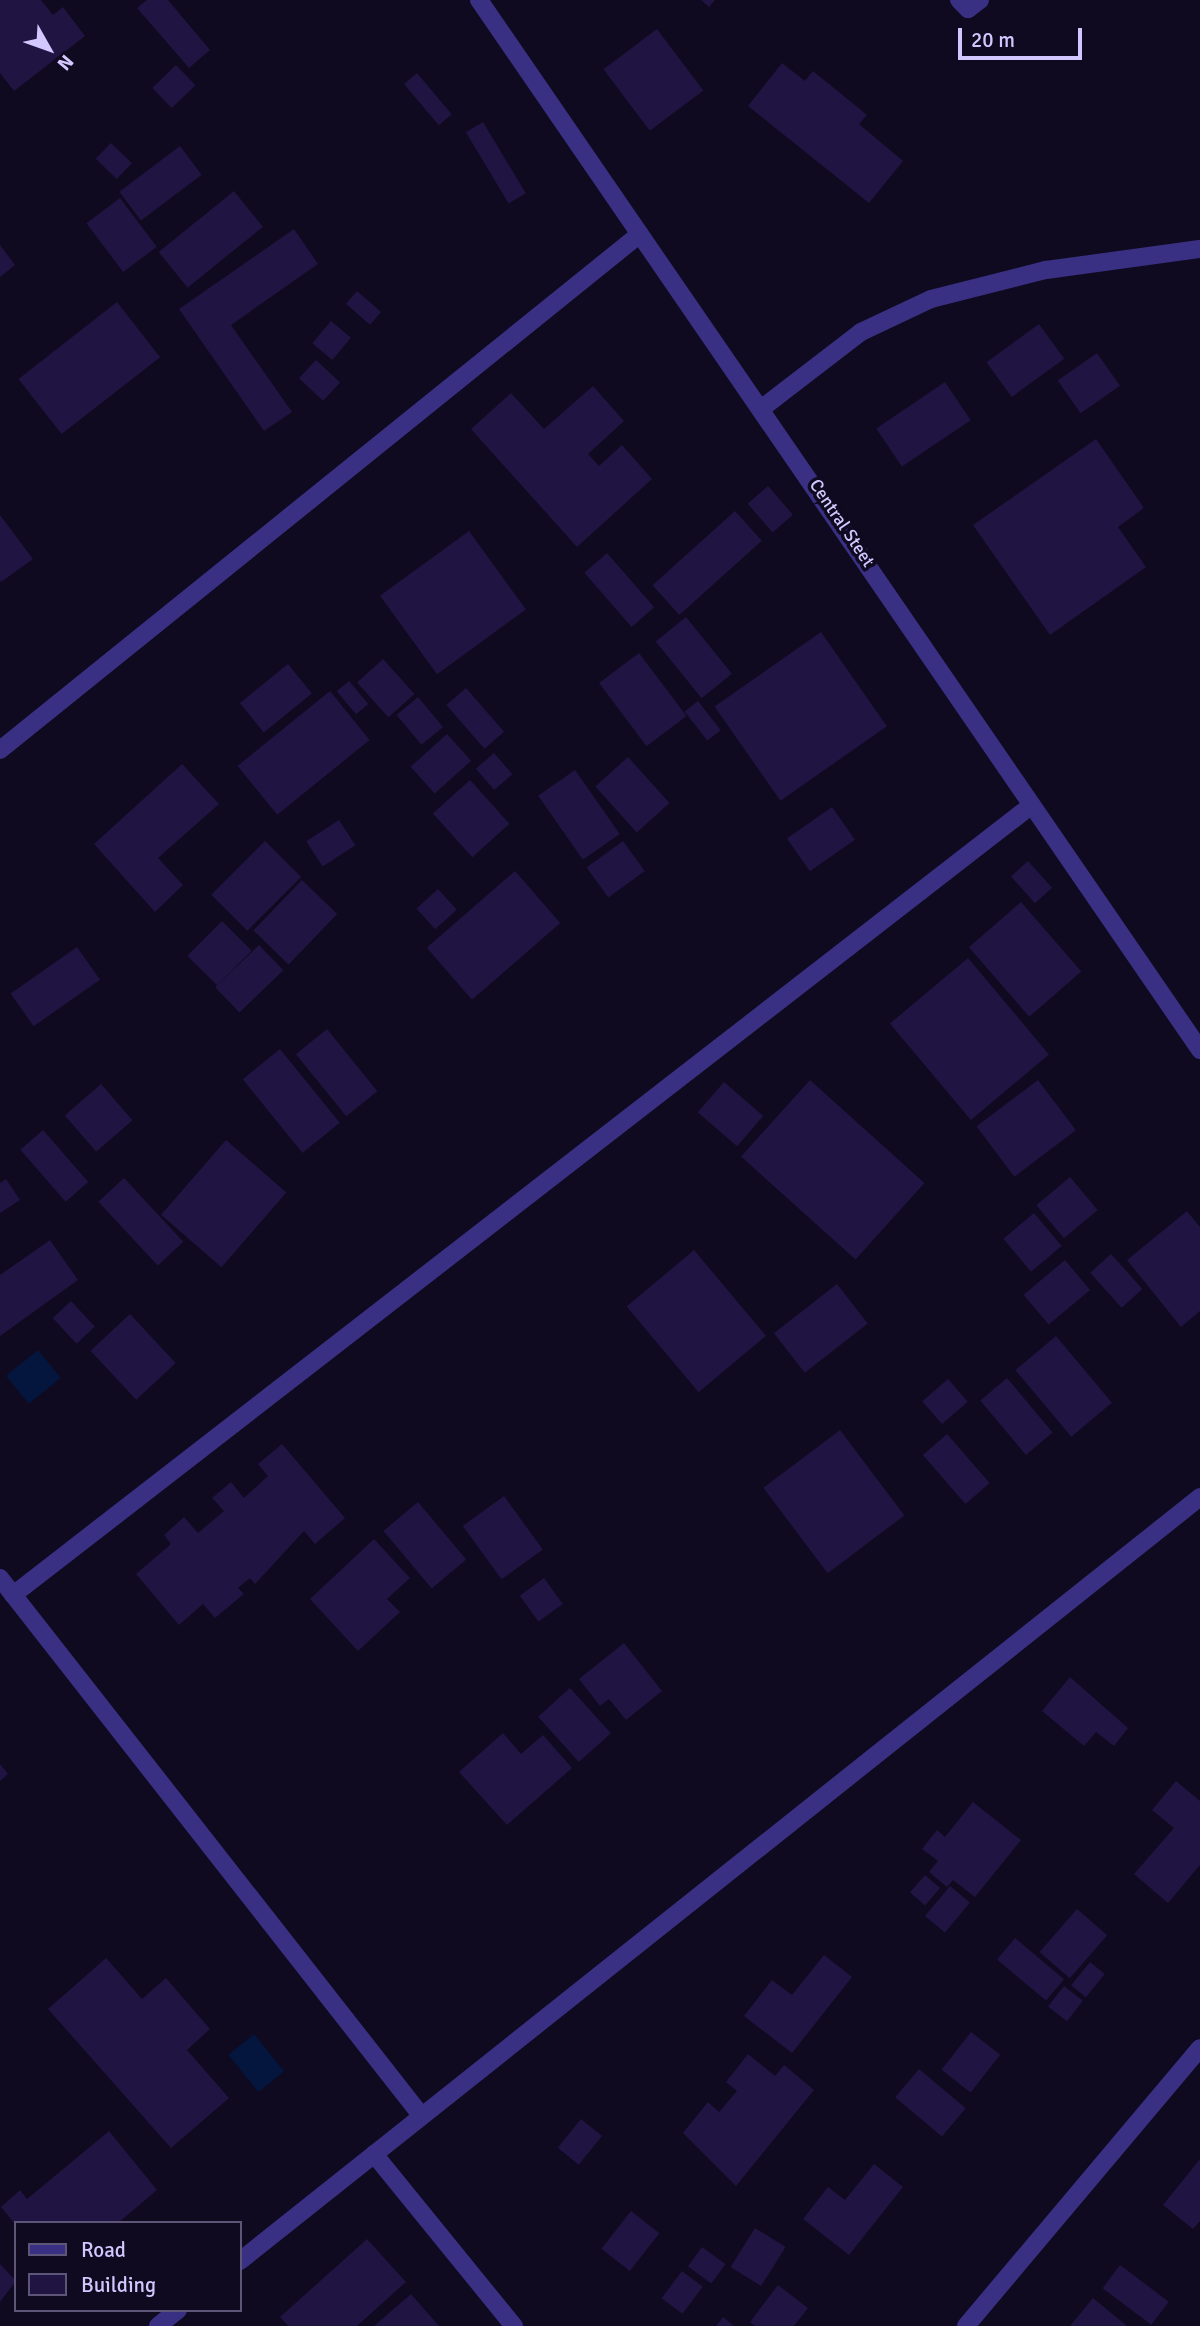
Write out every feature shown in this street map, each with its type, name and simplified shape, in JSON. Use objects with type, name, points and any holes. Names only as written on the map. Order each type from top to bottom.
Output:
[{"type":"street","name":"Central Steet","points":[[479,0],[762,408],[1200,1050]]},
{"type":"street","points":[[960,0],[968,9],[980,0]]},
{"type":"street","points":[[0,750],[640,234]]},
{"type":"street","points":[[762,408],[861,332],[931,299],[1046,270],[1200,248]]},
{"type":"street","points":[[13,1595],[1032,805]]},
{"type":"street","points":[[242,2259],[420,2114],[1200,1497]]},
{"type":"street","points":[[0,1578],[420,2114]]},
{"type":"street","points":[[966,2326],[1200,2048]]},
{"type":"street","points":[[374,2154],[514,2326]]},
{"type":"street","points":[[158,2326],[176,2312]]},
{"type":"water","points":[[38,1350],[61,1378],[29,1404],[6,1376]]},
{"type":"water","points":[[254,2034],[284,2071],[259,2092],[228,2055]]},
{"type":"building","points":[[0,0],[41,0],[53,15],[63,7],[85,36],[14,91],[0,73]]},
{"type":"building","points":[[147,0],[168,0],[210,50],[189,68],[137,8]]},
{"type":"building","points":[[701,0],[715,0],[709,7]]},
{"type":"building","points":[[657,29],[703,90],[650,131],[603,69]]},
{"type":"building","points":[[782,63],[805,81],[813,71],[867,115],[859,124],[903,161],[869,203],[748,106]]},
{"type":"building","points":[[176,65],[195,85],[172,108],[152,88]]},
{"type":"building","points":[[417,73],[452,114],[439,125],[404,84]]},
{"type":"building","points":[[483,122],[526,193],[509,203],[466,132]]},
{"type":"building","points":[[111,143],[132,163],[117,179],[96,159]]},
{"type":"building","points":[[180,146],[202,175],[141,220],[119,192]]},
{"type":"building","points":[[234,191],[263,227],[188,288],[159,252]]},
{"type":"building","points":[[120,198],[157,247],[123,272],[86,223]]},
{"type":"building","points":[[294,229],[318,264],[231,325],[292,412],[264,431],[179,309]]},
{"type":"building","points":[[0,245],[15,265],[0,277]]},
{"type":"building","points":[[357,291],[381,312],[370,325],[346,304]]},
{"type":"building","points":[[117,302],[160,357],[62,434],[18,379]]},
{"type":"building","points":[[331,321],[351,338],[332,360],[312,343]]},
{"type":"building","points":[[1039,324],[1064,359],[1012,397],[986,362]]},
{"type":"building","points":[[1097,353],[1120,386],[1081,413],[1058,381]]},
{"type":"building","points":[[316,360],[340,383],[323,401],[299,378]]},
{"type":"building","points":[[945,382],[971,420],[902,467],[876,428]]},
{"type":"building","points":[[593,386],[624,421],[588,454],[599,466],[622,445],[652,479],[577,547],[471,429],[511,393],[544,429]]},
{"type":"building","points":[[1096,439],[1144,508],[1118,527],[1146,567],[1050,635],[973,525]]},
{"type":"building","points":[[768,486],[793,515],[773,532],[748,504]]},
{"type":"building","points":[[735,511],[762,541],[679,615],[653,585]]},
{"type":"building","points":[[0,515],[33,559],[1,582],[0,580]]},
{"type":"building","points":[[469,531],[526,609],[437,674],[380,596]]},
{"type":"building","points":[[607,553],[654,607],[632,627],[584,573]]},
{"type":"building","points":[[686,617],[732,674],[702,698],[656,642]]},
{"type":"building","points":[[821,632],[887,726],[780,801],[715,707]]},
{"type":"building","points":[[639,653],[687,716],[647,746],[599,683]]},
{"type":"building","points":[[383,659],[414,694],[388,717],[357,682]]},
{"type":"building","points":[[288,664],[312,694],[264,733],[240,703]]},
{"type":"building","points":[[349,681],[368,704],[356,714],[337,691]]},
{"type":"building","points":[[466,688],[504,732],[484,749],[446,705]]},
{"type":"building","points":[[330,691],[370,740],[277,815],[238,766]]},
{"type":"building","points":[[418,697],[443,727],[422,745],[397,715]]},
{"type":"building","points":[[698,701],[721,730],[707,741],[685,711]]},
{"type":"building","points":[[447,734],[471,761],[435,794],[411,767]]},
{"type":"building","points":[[494,753],[512,774],[494,790],[476,769]]},
{"type":"building","points":[[628,757],[669,803],[637,833],[595,786]]},
{"type":"building","points":[[182,764],[219,804],[158,858],[183,885],[155,912],[94,844]]},
{"type":"building","points":[[575,770],[620,834],[583,860],[538,796]]},
{"type":"building","points":[[470,780],[509,824],[472,857],[433,813]]},
{"type":"building","points":[[832,807],[855,840],[810,871],[787,839]]},
{"type":"building","points":[[339,820],[355,845],[323,866],[306,841]]},
{"type":"building","points":[[265,841],[301,877],[247,931],[211,895]]},
{"type":"building","points":[[623,841],[645,871],[608,897],[587,867]]},
{"type":"building","points":[[1028,861],[1052,888],[1035,903],[1011,876]]},
{"type":"building","points":[[515,871],[560,923],[472,1000],[427,948]]},
{"type":"building","points":[[302,880],[337,914],[289,964],[253,930]]},
{"type":"building","points":[[438,889],[457,910],[435,929],[416,908]]},
{"type":"building","points":[[1021,902],[1081,971],[1029,1017],[969,947]]},
{"type":"building","points":[[222,921],[252,951],[217,985],[187,956]]},
{"type":"building","points":[[259,945],[283,970],[239,1013],[215,987]]},
{"type":"building","points":[[77,947],[100,980],[34,1026],[11,993]]},
{"type":"building","points":[[968,958],[1049,1055],[971,1120],[890,1024]]},
{"type":"building","points":[[327,1029],[377,1091],[346,1116],[296,1054]]},
{"type":"building","points":[[280,1049],[340,1123],[302,1153],[243,1079]]},
{"type":"building","points":[[810,1080],[924,1183],[856,1260],[741,1157]]},
{"type":"building","points":[[1038,1080],[1076,1130],[1014,1177],[977,1126]]},
{"type":"building","points":[[724,1082],[763,1116],[737,1146],[698,1112]]},
{"type":"building","points":[[101,1084],[132,1120],[96,1152],[65,1115]]},
{"type":"building","points":[[43,1130],[88,1182],[66,1202],[20,1150]]},
{"type":"building","points":[[226,1140],[286,1192],[221,1267],[161,1215]]},
{"type":"building","points":[[1070,1177],[1098,1210],[1064,1238],[1036,1205]]},
{"type":"building","points":[[124,1178],[183,1242],[158,1265],[98,1202]]},
{"type":"building","points":[[6,1179],[20,1200],[0,1213],[0,1183]]},
{"type":"building","points":[[1187,1211],[1200,1227],[1200,1311],[1181,1327],[1127,1260]]},
{"type":"building","points":[[1034,1213],[1062,1246],[1031,1272],[1003,1239]]},
{"type":"building","points":[[50,1240],[78,1280],[0,1336],[0,1275]]},
{"type":"building","points":[[694,1250],[766,1336],[699,1392],[627,1307]]},
{"type":"building","points":[[1111,1254],[1142,1289],[1122,1308],[1090,1273]]},
{"type":"building","points":[[1065,1260],[1090,1290],[1049,1325],[1024,1295]]},
{"type":"building","points":[[837,1284],[868,1323],[805,1373],[774,1333]]},
{"type":"building","points":[[71,1301],[95,1327],[77,1344],[53,1318]]},
{"type":"building","points":[[130,1314],[176,1363],[136,1400],[91,1351]]},
{"type":"building","points":[[1056,1336],[1112,1403],[1071,1437],[1015,1370]]},
{"type":"building","points":[[1007,1378],[1053,1432],[1026,1455],[980,1400]]},
{"type":"building","points":[[948,1379],[968,1402],[942,1424],[922,1401]]},
{"type":"building","points":[[840,1430],[904,1515],[828,1573],[763,1488]]},
{"type":"building","points":[[947,1434],[990,1483],[965,1504],[923,1455]]},
{"type":"building","points":[[282,1444],[345,1518],[315,1544],[304,1531],[255,1584],[250,1578],[238,1588],[244,1594],[215,1618],[203,1604],[179,1625],[136,1574],[171,1544],[164,1535],[184,1517],[198,1533],[224,1511],[212,1498],[231,1482],[244,1498],[268,1476],[258,1464]]},
{"type":"building","points":[[504,1496],[543,1549],[502,1579],[463,1526]]},
{"type":"building","points":[[418,1502],[466,1559],[432,1588],[384,1531]]},
{"type":"building","points":[[374,1539],[410,1578],[387,1599],[400,1612],[358,1651],[310,1599]]},
{"type":"building","points":[[544,1578],[563,1604],[539,1622],[520,1596]]},
{"type":"building","points":[[624,1643],[662,1691],[626,1720],[609,1699],[600,1706],[579,1679]]},
{"type":"building","points":[[1070,1677],[1128,1728],[1114,1746],[1096,1732],[1084,1746],[1042,1711]]},
{"type":"building","points":[[570,1688],[611,1733],[579,1762],[538,1717]]},
{"type":"building","points":[[503,1733],[521,1754],[543,1735],[572,1768],[507,1825],[459,1772]]},
{"type":"building","points":[[0,1764],[8,1774],[0,1781]]},
{"type":"building","points":[[1176,1781],[1200,1801],[1200,1865],[1168,1903],[1134,1874],[1174,1828],[1152,1810]]},
{"type":"building","points":[[973,1802],[1021,1840],[975,1897],[953,1880],[947,1887],[929,1872],[938,1861],[922,1849],[937,1830],[945,1837]]},
{"type":"building","points":[[925,1875],[940,1888],[925,1905],[910,1892]]},
{"type":"building","points":[[950,1886],[970,1903],[945,1933],[925,1916]]},
{"type":"building","points":[[1077,1909],[1107,1935],[1070,1978],[1040,1952]]},
{"type":"building","points":[[1015,1938],[1064,1979],[1046,2001],[997,1959]]},
{"type":"building","points":[[824,1955],[852,1977],[792,2053],[744,2016],[772,1980],[792,1995]]},
{"type":"building","points":[[106,1958],[142,1999],[166,1978],[210,2029],[187,2050],[229,2098],[171,2148],[48,2009]]},
{"type":"building","points":[[1090,1962],[1105,1974],[1086,1997],[1071,1985]]},
{"type":"building","points":[[1064,1986],[1083,2001],[1067,2021],[1048,2006]]},
{"type":"building","points":[[971,2032],[1000,2055],[971,2093],[941,2070]]},
{"type":"building","points":[[748,2054],[775,2076],[784,2065],[814,2090],[736,2186],[683,2133],[708,2102],[719,2112],[737,2091],[726,2082]]},
{"type":"building","points":[[919,2069],[966,2108],[942,2137],[895,2097]]},
{"type":"building","points":[[581,2119],[602,2136],[579,2165],[558,2148]]},
{"type":"building","points":[[109,2131],[157,2190],[120,2221],[14,2223],[1,2207],[20,2190],[27,2199]]},
{"type":"building","points":[[1200,2159],[1200,2221],[1193,2229],[1163,2205]]},
{"type":"building","points":[[874,2164],[903,2187],[849,2255],[803,2219],[828,2187],[845,2200]]},
{"type":"building","points":[[631,2211],[659,2233],[630,2271],[601,2249]]},
{"type":"building","points":[[755,2228],[786,2247],[761,2286],[731,2267]]},
{"type":"building","points":[[367,2239],[406,2282],[357,2326],[288,2326],[280,2317]]},
{"type":"building","points":[[702,2247],[725,2264],[711,2283],[688,2266]]},
{"type":"building","points":[[0,2264],[14,2279],[14,2284],[0,2302]]},
{"type":"building","points":[[1120,2265],[1169,2302],[1151,2325],[1103,2288]]},
{"type":"building","points":[[682,2271],[703,2287],[682,2314],[662,2298]]},
{"type":"building","points":[[778,2285],[808,2308],[794,2326],[755,2326],[750,2322]]},
{"type":"building","points":[[411,2294],[439,2326],[374,2326]]},
{"type":"building","points":[[1093,2298],[1127,2326],[1070,2326]]},
{"type":"building","points":[[723,2317],[734,2326],[716,2326]]}]
